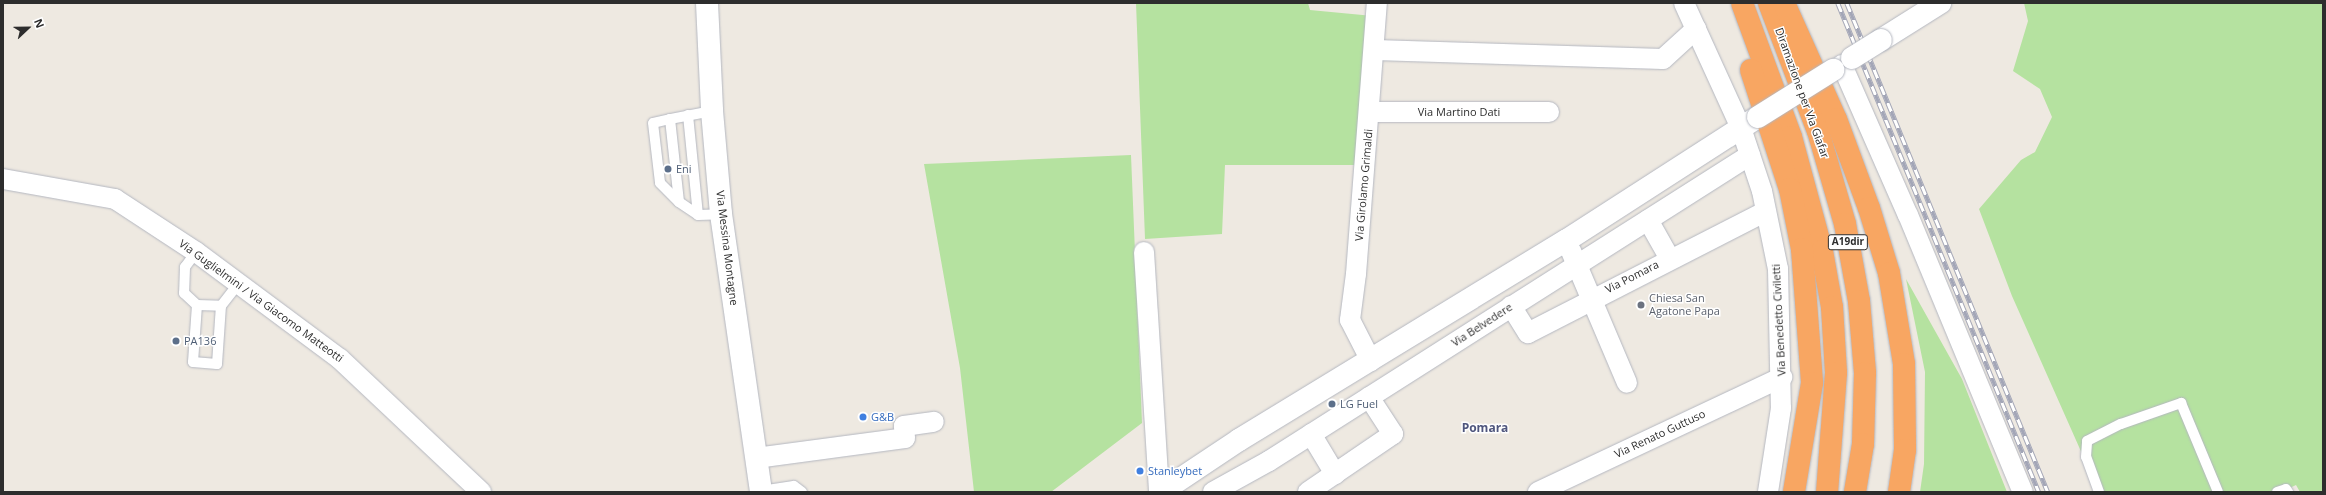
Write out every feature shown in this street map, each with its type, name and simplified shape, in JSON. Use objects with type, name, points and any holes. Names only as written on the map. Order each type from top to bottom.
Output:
[{"type":"highway","points":[[1727,3],[1790,189],[1802,249],[1812,383],[1794,492]]},
{"type":"highway","name":"A19dir","points":[[1742,3],[1791,137],[1810,198],[1822,251],[1832,307],[1836,373],[1827,492]]},
{"type":"highway","name":"Diramazione per Via Giafar","points":[[1769,3],[1818,131],[1845,224],[1859,301],[1865,374],[1863,444],[1855,492]]},
{"type":"highway","points":[[1784,3],[1836,119],[1869,208],[1889,273],[1904,364],[1905,450],[1899,492]]},
{"type":"main road","name":"Via Messina Montagne","points":[[707,3],[712,111],[721,214],[761,492]]},
{"type":"main road","points":[[1160,492],[1239,440],[1371,361],[1567,240],[1940,3]]},
{"type":"street","name":"Via Girolamo Grimaldi","points":[[1371,361],[1350,320],[1356,274],[1370,112],[1377,3]]},
{"type":"street","name":"Via Benedetto Civiletti","points":[[1684,3],[1696,29],[1749,123],[1750,155],[1766,210],[1778,269],[1782,377],[1781,408],[1768,492]]},
{"type":"street","points":[[1375,50],[1663,59],[1696,29]]},
{"type":"street","points":[[1842,64],[1908,215],[2023,492]]},
{"type":"street","name":"Via Martino Dati","points":[[1370,112],[1549,112]]},
{"type":"street","name":"Via Belvedere","points":[[1213,492],[1234,486],[1311,434],[1576,264],[1750,155]]},
{"type":"street","name":"Via Guglielmini / Via Giacomo Matteotti","points":[[3,179],[115,199],[196,252],[340,359],[481,492]]},
{"type":"street","name":"Via Pomara","points":[[1511,306],[1528,333],[1591,298],[1766,210]]},
{"type":"street","points":[[1648,220],[1670,259]]},
{"type":"street","points":[[1567,240],[1627,383]]},
{"type":"street","points":[[1144,252],[1160,492]]},
{"type":"street","name":"Via Renato Guttuso","points":[[1538,492],[1782,377]]},
{"type":"street","points":[[1308,492],[1393,434],[1369,397]]},
{"type":"street","points":[[756,458],[905,438],[904,426],[934,422]]},
{"type":"street","points":[[1311,434],[1335,474]]},
{"type":"lane","points":[[712,111],[653,123],[660,183],[679,202],[698,215],[721,214]]},
{"type":"lane","points":[[688,115],[698,215]]},
{"type":"lane","points":[[670,119],[679,202]]},
{"type":"lane","points":[[196,252],[185,267],[184,293],[197,305],[221,306]]},
{"type":"lane","points":[[197,305],[193,362],[217,364],[221,306],[238,284]]},
{"type":"lane","points":[[2099,492],[2086,457],[2087,441],[2121,424],[2181,403],[2218,492]]},
{"type":"lane","points":[[2277,492],[2286,489],[2288,492]]},
{"type":"lane","points":[[761,492],[797,490]]},
{"type":"green space","points":[[1136,3],[1308,3],[1310,10],[1373,16],[1358,165],[1225,165],[1222,234],[1145,239]]},
{"type":"green space","points":[[2024,3],[2323,3],[2323,492],[2300,492],[2296,485],[2281,492],[2099,492],[2012,296],[1979,209],[2021,160],[2035,152],[2052,117],[2040,89],[2013,71],[2028,21]]},
{"type":"green space","points":[[1131,155],[1142,423],[1051,492],[974,492],[960,368],[924,164]]},
{"type":"green space","points":[[1906,279],[1962,379],[2007,492],[1920,492],[1924,464],[1925,372]]},
{"type":"railway","points":[[1838,3],[2039,492]]},
{"type":"railway","points":[[1847,3],[2048,492]]},
{"type":"place","name":"Eni","points":[[668,169]]},
{"type":"place","name":"Chiesa San Agatone Papa","points":[[1641,305]]},
{"type":"place","name":"PA136","points":[[176,341]]},
{"type":"place","name":"LG Fuel","points":[[1332,404]]},
{"type":"place","name":"G&B","points":[[863,417]]},
{"type":"place","name":"Stanleybet","points":[[1140,471]]},
{"type":"district","name":"Pomara","points":[[1485,428]]}]
